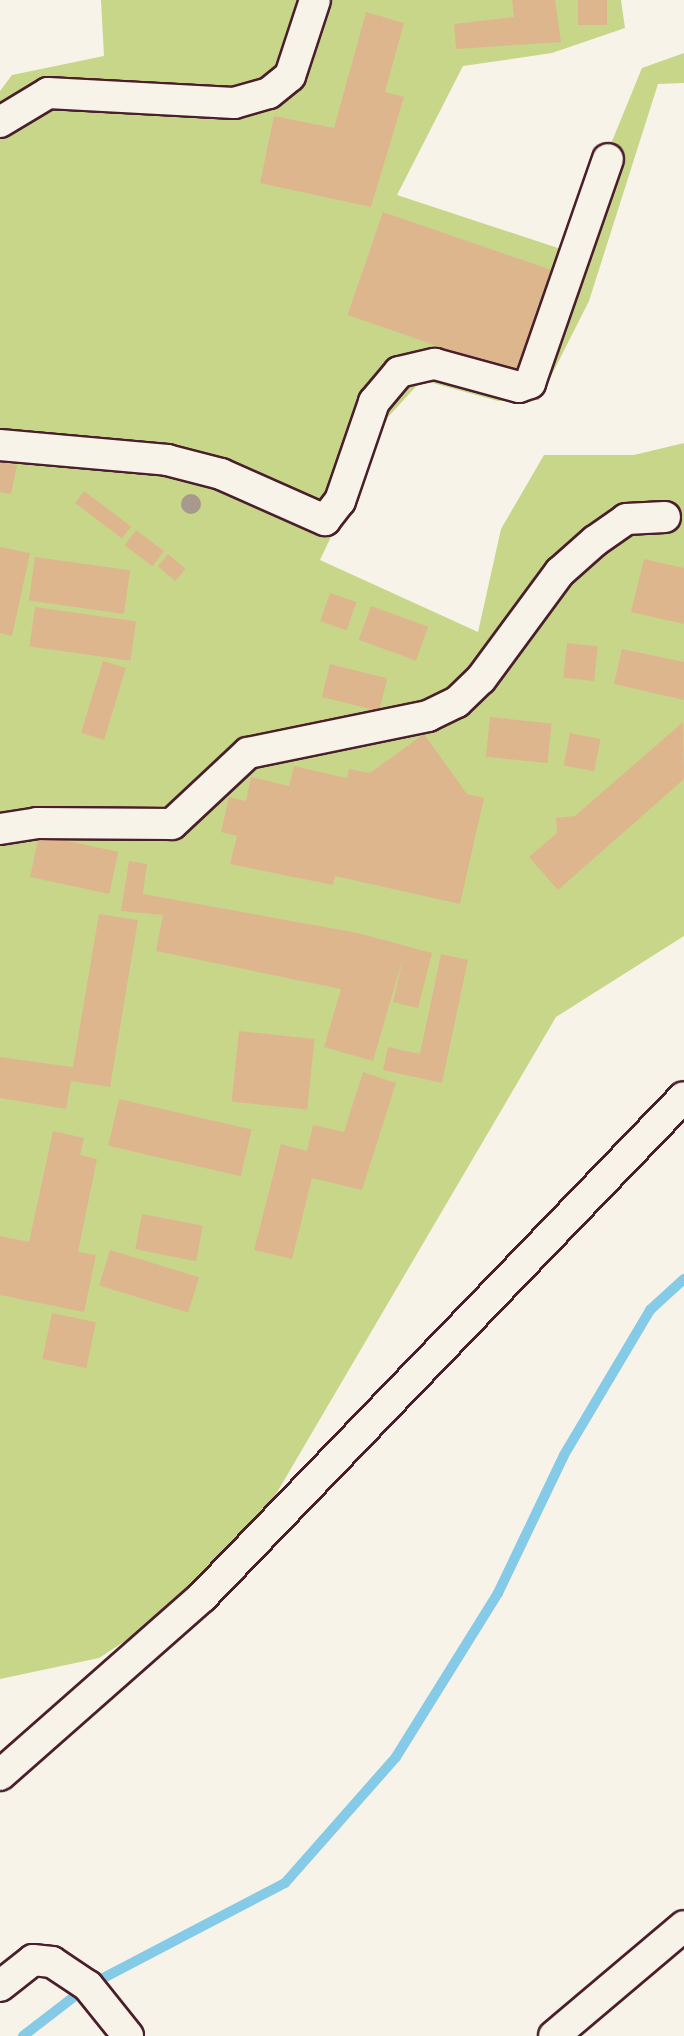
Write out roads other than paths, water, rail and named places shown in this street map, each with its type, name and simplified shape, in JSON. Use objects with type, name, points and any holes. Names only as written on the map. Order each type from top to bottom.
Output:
[{"type":"street","points":[[0,122],[48,93],[234,103],[269,93],[290,76],[315,0]]},
{"type":"street","points":[[0,445],[167,460],[221,474],[325,520],[340,501],[374,402],[399,372],[435,364],[520,387],[530,383],[608,159]]},
{"type":"street","points":[[0,829],[37,823],[172,824],[248,753],[428,716],[457,702],[481,679],[560,572],[595,541],[626,519],[665,517]]},
{"type":"street","points":[[0,1776],[202,1597],[684,1097]]},
{"type":"street","points":[[554,2036],[684,1926]]},
{"type":"street","points":[[0,1986],[33,1960],[52,1962],[88,1986],[128,2036]]},
{"type":"waterway","points":[[23,2036],[88,1986],[285,1883],[396,1757],[498,1593],[564,1455],[650,1310],[684,1279]]}]
